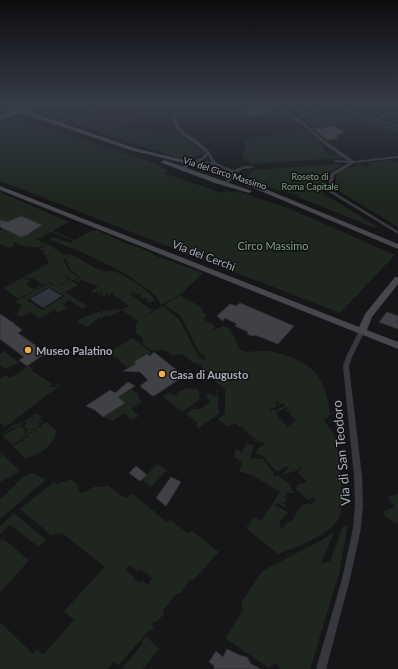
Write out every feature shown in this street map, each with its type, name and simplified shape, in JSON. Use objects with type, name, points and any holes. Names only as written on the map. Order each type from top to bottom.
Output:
[{"type":"main road","name":"Via del Circo Massimo","points":[[91,135],[132,149],[180,169],[224,184],[292,203]]},
{"type":"main road","name":"Via del Circo Massimo","points":[[132,149],[193,163],[234,175],[292,203],[398,247]]},
{"type":"main road","name":"Via dei Cerchi","points":[[0,188],[398,346]]},
{"type":"main road","points":[[362,331],[368,316],[398,278]]},
{"type":"street","points":[[185,135],[208,153],[212,161],[234,175]]},
{"type":"street","points":[[317,135],[326,144],[353,162]]},
{"type":"street","points":[[180,169],[204,158],[208,153]]},
{"type":"street","points":[[336,161],[353,162],[398,157]]},
{"type":"street","points":[[353,162],[332,174],[329,190],[398,233]]},
{"type":"street","points":[[193,163],[216,164]]},
{"type":"street","points":[[224,184],[242,168],[252,167]]},
{"type":"street","name":"Via di San Teodoro","points":[[321,669],[346,579],[358,518],[358,476],[346,366],[348,357],[358,342],[362,331]]},
{"type":"green space","name":"Circo Massimo","points":[[0,135],[69,135],[164,166],[161,168],[168,170],[164,173],[222,193],[226,191],[233,193],[237,191],[288,208],[395,255],[340,313],[0,181]]},
{"type":"green space","points":[[108,135],[180,135],[205,153],[189,158],[179,158]]},
{"type":"green space","name":"Roseto di Roma Capitale","points":[[270,135],[313,135],[326,153],[332,155],[339,154],[342,158],[251,164],[242,157],[246,144],[244,142],[250,138]]},
{"type":"green space","points":[[388,160],[398,163],[398,227],[335,189],[337,172],[360,164],[362,167],[370,166],[368,163]]},
{"type":"green space","name":"Roseto di Roma Capitale","points":[[338,164],[342,165],[328,173],[322,196],[324,194],[377,226],[375,228],[295,196],[302,196],[251,182],[250,179],[246,177],[254,170]]},
{"type":"green space","points":[[0,192],[69,222],[53,231],[75,240],[91,231],[96,230],[143,249],[156,256],[203,273],[182,293],[161,305],[155,295],[119,270],[82,252],[48,239],[53,237],[70,243],[74,241],[51,232],[39,239],[35,237],[38,239],[36,240],[42,241],[40,242],[49,245],[64,254],[62,255],[69,257],[66,254],[71,255],[100,270],[119,273],[141,287],[160,305],[153,300],[149,303],[146,301],[148,298],[141,299],[140,293],[136,295],[133,294],[137,291],[128,295],[132,295],[150,309],[154,309],[140,319],[163,306],[179,319],[197,354],[203,360],[206,358],[199,352],[181,316],[164,305],[179,295],[201,307],[203,313],[207,315],[204,318],[206,321],[214,325],[214,330],[223,326],[228,328],[233,334],[238,346],[243,351],[267,351],[282,354],[297,360],[316,373],[326,391],[328,400],[330,414],[327,418],[323,418],[335,436],[338,450],[342,503],[340,514],[334,525],[320,536],[278,554],[246,528],[254,517],[261,521],[280,492],[252,475],[239,471],[243,462],[234,457],[236,449],[241,452],[247,444],[254,445],[250,458],[263,459],[274,473],[274,476],[279,476],[289,484],[294,493],[287,493],[286,497],[282,495],[286,499],[286,503],[279,501],[286,505],[286,508],[277,503],[275,505],[288,512],[283,519],[279,521],[281,528],[283,528],[287,523],[291,522],[302,505],[309,503],[311,504],[316,501],[314,497],[308,500],[296,489],[301,483],[303,484],[307,481],[297,472],[300,471],[303,465],[298,470],[283,475],[282,473],[285,473],[288,467],[286,466],[279,471],[276,471],[265,458],[259,454],[256,455],[258,448],[264,445],[263,442],[254,441],[258,438],[254,439],[252,437],[253,435],[250,435],[246,432],[248,431],[245,431],[242,429],[244,428],[241,428],[235,423],[228,427],[218,419],[225,414],[225,389],[210,378],[209,373],[202,368],[201,365],[192,362],[182,354],[172,355],[164,350],[152,351],[143,344],[143,339],[136,332],[136,324],[138,321],[122,310],[109,317],[105,316],[94,324],[104,316],[95,320],[88,327],[77,322],[79,319],[98,312],[101,312],[100,314],[103,313],[101,311],[123,309],[130,306],[113,295],[115,294],[111,293],[107,296],[107,292],[105,296],[101,296],[103,291],[101,291],[100,295],[97,294],[99,290],[93,293],[91,292],[98,286],[82,280],[78,282],[75,281],[80,278],[70,269],[65,258],[64,260],[67,268],[78,278],[71,280],[70,277],[69,279],[67,278],[69,276],[67,275],[68,276],[65,277],[68,281],[57,287],[50,282],[44,285],[33,278],[37,275],[30,279],[27,277],[21,280],[26,278],[30,281],[26,284],[33,289],[40,285],[42,286],[18,299],[4,288],[49,263],[46,257],[50,255],[47,256],[42,253],[48,249],[43,251],[39,250],[46,245],[33,247],[13,242],[14,246],[9,248],[0,244],[0,231],[3,229],[21,237],[37,230],[41,225],[21,216],[11,224],[0,220]],"holes":[[[281,401],[277,406],[283,403],[285,406],[277,409],[280,411],[287,407],[288,409],[285,410],[288,412],[291,411],[290,414],[296,421],[285,428],[286,422],[283,424],[282,419],[277,420],[279,416],[276,414],[278,412],[274,409],[271,411],[270,409],[276,407],[276,402]]]},
{"type":"green space","points":[[70,280],[78,285],[66,292],[63,291],[87,306],[83,309],[69,300],[63,304],[67,307],[66,308],[60,305],[66,309],[58,313],[51,308],[53,311],[40,318],[30,312],[22,317],[16,315],[19,312],[17,311],[20,310],[19,308],[22,306],[15,302],[49,283],[57,287]],"holes":[[[49,287],[65,296],[42,310],[27,300]]]},
{"type":"green space","points":[[133,338],[152,353],[149,355],[147,354],[134,362],[136,364],[128,368],[109,352]]},
{"type":"green space","points":[[5,351],[19,363],[5,369],[0,365],[0,354]]},
{"type":"green space","points":[[29,366],[33,369],[31,370],[52,384],[49,387],[54,387],[63,383],[5,427],[0,423],[0,405],[5,401],[0,404],[0,389],[2,388],[0,388],[0,379],[6,375],[10,378]]},
{"type":"green space","points":[[215,385],[218,393],[218,407],[220,413],[199,428],[196,425],[198,423],[186,414],[192,409],[201,409],[210,402],[205,393],[217,396]]},
{"type":"green space","points":[[189,388],[196,388],[199,391],[200,399],[182,412],[162,396],[169,392],[174,396],[178,393],[177,392]]},
{"type":"green space","points":[[131,389],[138,394],[138,398],[142,402],[131,409],[139,416],[131,420],[124,413],[113,421],[103,417],[124,403],[118,397]]},
{"type":"green space","points":[[36,413],[42,417],[37,420],[23,422],[31,417],[35,419],[32,416]]},
{"type":"green space","points":[[37,420],[45,421],[40,423],[37,421],[40,425],[13,445],[2,436],[15,429],[18,425],[1,435],[14,425],[25,422],[17,428],[22,427],[26,430],[23,432],[25,434],[32,427],[28,429],[23,426],[27,424],[26,422]]},
{"type":"green space","points":[[46,422],[56,430],[50,445],[40,453],[24,458],[13,446],[16,444],[18,445],[17,443],[21,441],[24,441],[22,440],[25,437],[28,438],[27,436],[30,433],[33,434],[31,432],[34,430],[36,431],[36,428],[41,428],[41,425]]},
{"type":"green space","points":[[0,452],[20,471],[0,482],[0,458],[2,456]]},
{"type":"green space","points":[[157,464],[167,470],[151,487],[142,480]]},
{"type":"green space","points":[[33,473],[46,480],[0,519],[0,500],[24,476]]},
{"type":"green space","points":[[71,479],[77,484],[78,491],[82,493],[93,487],[107,485],[125,498],[133,494],[167,522],[170,520],[188,533],[192,531],[219,552],[193,580],[190,579],[180,594],[177,593],[163,611],[164,614],[157,622],[155,621],[152,624],[154,627],[152,630],[150,629],[118,666],[114,662],[107,669],[0,669],[0,622],[33,654],[37,649],[43,655],[74,620],[64,611],[105,567],[62,533],[51,535],[20,509],[54,482],[57,484]],"holes":[[[129,565],[138,571],[140,569],[152,578],[148,585],[142,581],[140,583],[133,578],[134,576],[125,570]]]},
{"type":"green space","points":[[398,494],[398,522],[396,524],[384,515],[384,511],[394,507],[388,497]]},
{"type":"green space","points":[[14,513],[46,540],[39,547],[10,525],[0,534],[0,526]]},
{"type":"green space","points":[[348,525],[339,574],[310,669],[281,669],[275,663],[269,668],[225,638],[243,610],[241,603],[264,570],[320,541],[334,532],[321,564],[330,561],[343,526]]},
{"type":"green space","points":[[3,539],[29,560],[0,593],[0,541]]},
{"type":"green space","points":[[146,636],[159,649],[143,669],[121,669],[143,644],[142,642]]},
{"type":"shaded area","points":[[49,288],[62,296],[43,308],[30,299]]},
{"type":"building","points":[[321,135],[335,135],[339,138],[327,140]]},
{"type":"building","points":[[21,216],[42,225],[27,235],[21,237],[0,227],[0,220],[8,222]]},
{"type":"building","points":[[240,303],[294,326],[278,344],[255,335],[253,336],[247,334],[248,332],[235,326],[237,324],[225,318],[223,321],[217,316],[230,304],[236,306]]},
{"type":"building","points":[[387,312],[398,316],[398,329],[379,322]]},
{"type":"building","name":"Museo Palatino","points":[[0,314],[22,330],[18,333],[46,353],[27,366],[19,360],[24,357],[0,339]]},
{"type":"building","name":"Casa di Augusto","points":[[154,352],[184,376],[154,396],[140,386],[148,380],[140,372],[123,371],[136,364],[134,362],[147,354],[150,356]]},
{"type":"building","points":[[128,382],[135,386],[118,397],[125,403],[103,417],[95,410],[86,406],[110,390],[115,393]]},
{"type":"building","points":[[136,466],[147,475],[140,481],[129,473]]},
{"type":"building","points":[[171,477],[181,482],[166,506],[156,498]]},
{"type":"building","points":[[227,649],[247,657],[251,664],[261,669],[214,669],[214,666],[209,662],[216,651],[223,657]]},
{"type":"place","name":"Museo Palatino","points":[[28,350]]},
{"type":"place","name":"Casa di Augusto","points":[[162,374]]}]
